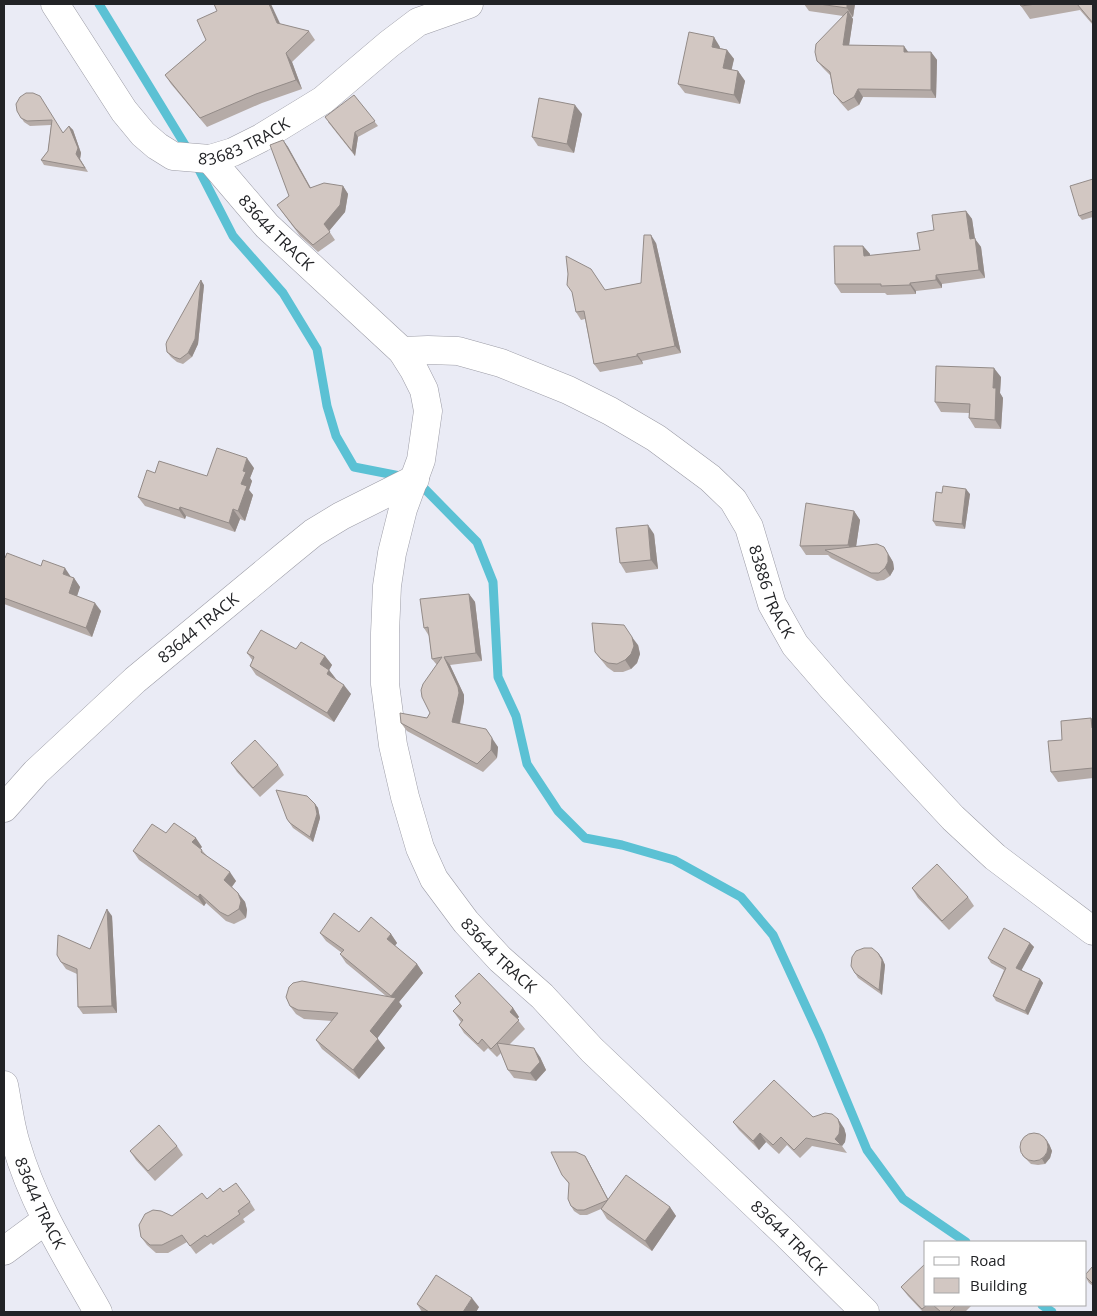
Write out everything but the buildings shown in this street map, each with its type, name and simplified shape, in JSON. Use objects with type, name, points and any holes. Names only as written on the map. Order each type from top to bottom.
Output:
[{"type":"street","name":"83683 TRACK","points":[[55,4],[124,110],[143,134],[173,156],[210,159],[233,152],[261,138],[323,100],[418,22],[469,4]]},
{"type":"street","name":"83644 TRACK","points":[[210,159],[267,226],[402,351],[424,390],[428,410],[421,460],[403,509],[392,553],[387,586],[385,684],[393,745],[405,797],[420,848],[434,879],[466,922],[500,959],[542,996],[592,1050],[779,1227],[864,1312]]},
{"type":"street","name":"83886 TRACK","points":[[402,351],[458,351],[501,363],[568,390],[610,411],[656,438],[710,478],[734,500],[748,527],[772,604],[795,645],[834,690],[953,818],[995,857],[1093,931]]},
{"type":"street","name":"83644 TRACK","points":[[4,808],[36,772],[128,686],[286,554],[341,516],[415,479]]},
{"type":"street","name":"83644 TRACK","points":[[4,1084],[9,1120],[16,1144],[46,1220],[98,1312]]},
{"type":"street","points":[[4,1250],[46,1220]]},
{"type":"waterway","points":[[99,4],[193,158],[233,236],[283,293],[317,349],[327,406],[336,436],[354,467],[405,477]]},
{"type":"waterway","points":[[417,481],[477,542],[493,582],[498,677],[516,716],[527,764],[558,811],[585,838],[622,845],[674,860],[741,897],[773,935],[820,1037],[867,1150],[903,1199],[965,1241]]},
{"type":"waterway","points":[[1043,1306],[1052,1312]]}]
